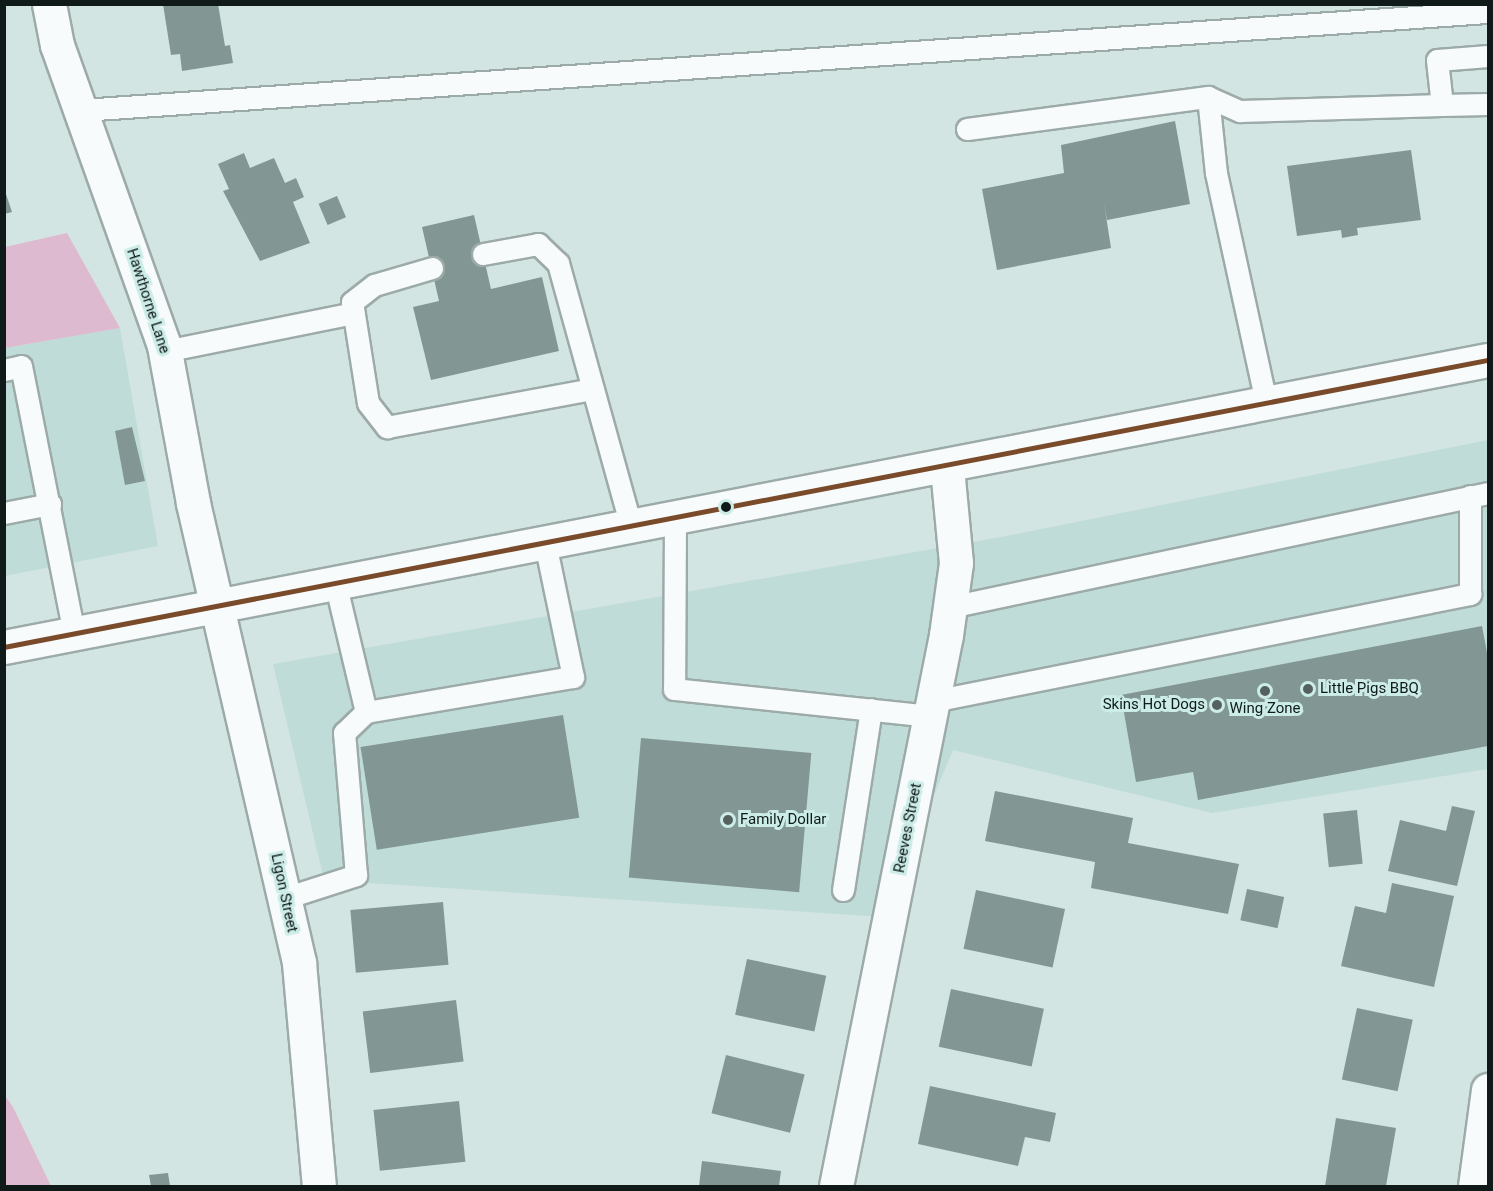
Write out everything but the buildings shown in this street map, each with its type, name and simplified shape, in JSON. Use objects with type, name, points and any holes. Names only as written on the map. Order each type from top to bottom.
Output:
[{"type":"street","name":"Hawthorne Lane","points":[[49,4],[57,45],[82,110],[165,351],[193,503],[216,605]]},
{"type":"street","points":[[4,647],[947,467],[1266,402],[1488,360]]},
{"type":"street","name":"Reeves Street","points":[[836,1186],[932,708],[950,607],[956,563],[947,467]]},
{"type":"street","name":"Ligon Street","points":[[216,605],[299,963],[319,1186]]},
{"type":"street","points":[[1475,1186],[1488,1090]]},
{"type":"lane","points":[[82,110],[1488,12]]},
{"type":"lane","points":[[1442,105],[1437,60],[1488,56]]},
{"type":"lane","points":[[1208,97],[1216,173],[1266,402]]},
{"type":"lane","points":[[967,129],[1208,97],[1240,111],[1488,104]]},
{"type":"lane","points":[[483,254],[538,244],[558,263],[631,527]]},
{"type":"lane","points":[[432,268],[374,285],[352,302],[368,404],[387,428],[593,389]]},
{"type":"lane","points":[[165,351],[354,313]]},
{"type":"lane","points":[[4,370],[21,366],[74,633]]},
{"type":"lane","points":[[675,519],[674,689],[872,709],[932,708],[1470,594],[1479,495],[950,607]]},
{"type":"lane","points":[[4,513],[50,504]]},
{"type":"lane","points":[[285,898],[356,874],[345,732],[366,712],[573,677],[545,543]]},
{"type":"lane","points":[[335,582],[366,712]]},
{"type":"lane","points":[[843,890],[872,709]]},
{"type":"shaded area","points":[[67,233],[120,328],[5,348],[5,247]]},
{"type":"shaded area","points":[[120,328],[158,546],[5,576],[5,348]]},
{"type":"shaded area","points":[[1488,440],[1488,769],[1212,813],[953,750],[883,917],[324,880],[273,664],[1001,537]]},
{"type":"shaded area","points":[[4,1094],[13,1107],[51,1186],[5,1186]]},
{"type":"transit line","points":[[4,647],[1488,360]]},
{"type":"place","name":"Little Pigs BBQ","points":[[1308,689]]},
{"type":"place","name":"Wing Zone","points":[[1265,691]]},
{"type":"place","name":"Skins Hot Dogs","points":[[1217,705]]},
{"type":"place","name":"Family Dollar","points":[[728,820]]}]
